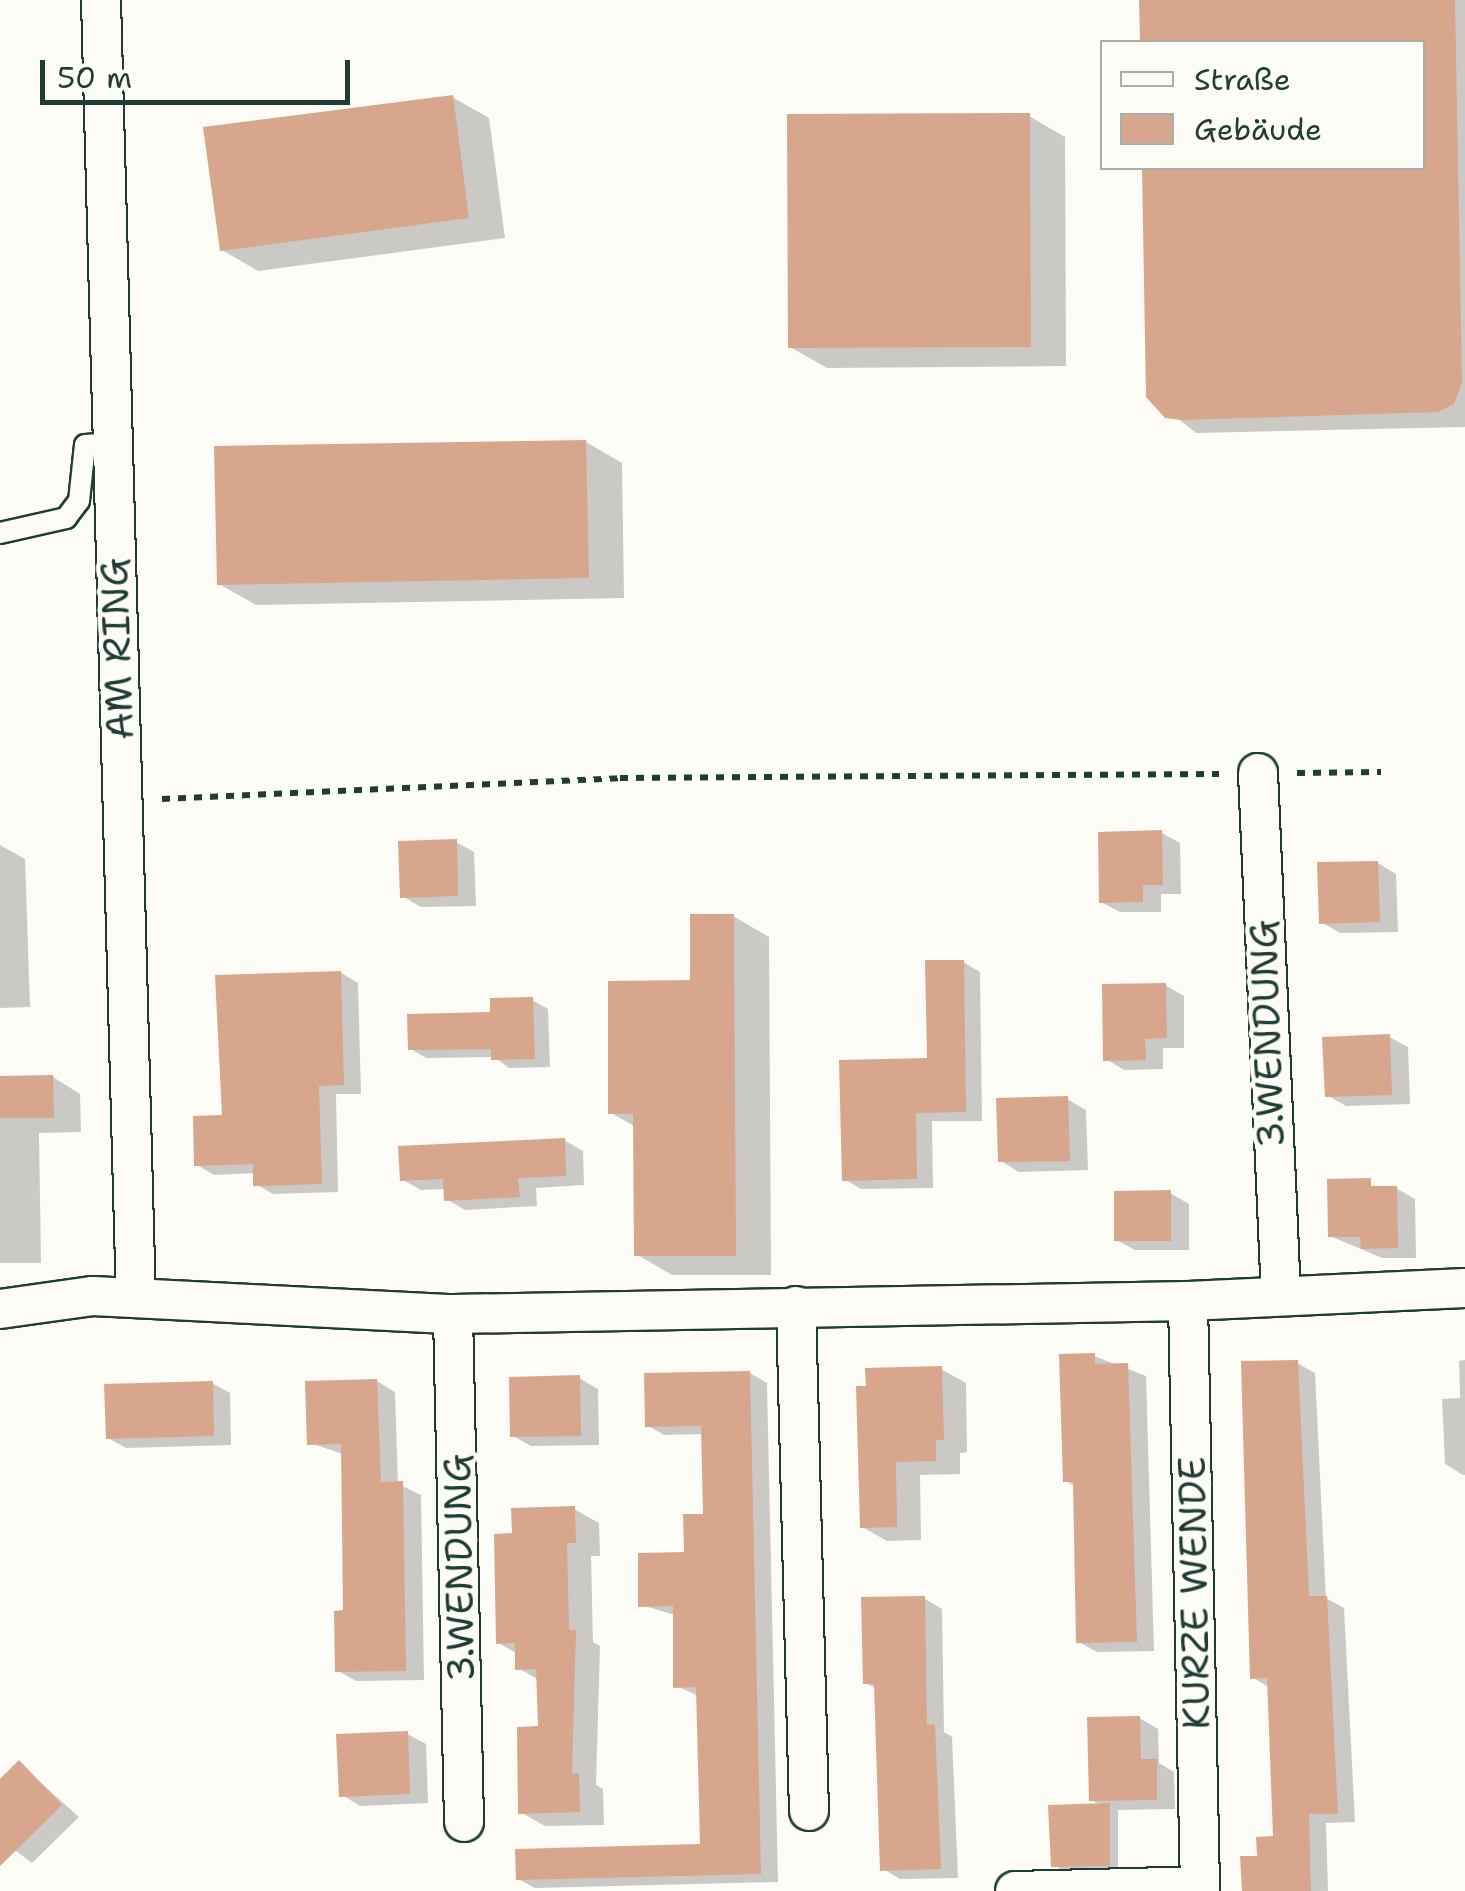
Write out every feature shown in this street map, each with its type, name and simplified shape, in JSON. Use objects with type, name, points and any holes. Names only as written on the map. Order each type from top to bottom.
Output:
[{"type":"street","name":"AM RING","points":[[100,0],[136,1298]]},
{"type":"street","name":"3.WENDUNG","points":[[1258,773],[1265,1052],[1281,1295]]},
{"type":"street","points":[[0,1309],[73,1297],[453,1314],[1188,1301],[1465,1288]]},
{"type":"street","name":"KURZE WENDE","points":[[1015,1891],[1200,1888],[1188,1301]]},
{"type":"street","points":[[796,1306],[809,1812]]},
{"type":"street","name":"3.WENDUNG","points":[[453,1314],[464,1822]]},
{"type":"lane","points":[[0,533],[66,518],[78,501],[84,445],[111,443]]},
{"type":"path","points":[[121,800],[620,778],[1381,772]]},
{"type":"building","points":[[1139,0],[1455,0],[1462,383],[1454,404],[1438,412],[1181,420],[1165,418],[1146,397],[1142,170],[1425,170],[1425,40],[1140,40]]},
{"type":"building","points":[[453,95],[469,218],[220,251],[203,127]]},
{"type":"building","points":[[1030,113],[1031,347],[788,348],[787,114]]},
{"type":"building","points":[[586,440],[589,578],[217,585],[214,446]]},
{"type":"building","points":[[1162,830],[1163,885],[1143,885],[1143,902],[1099,903],[1098,832]]},
{"type":"building","points":[[457,839],[458,896],[400,898],[398,841]]},
{"type":"building","points":[[1378,861],[1380,922],[1319,924],[1317,862]]},
{"type":"building","points":[[690,914],[734,914],[736,1256],[634,1256],[633,1114],[608,1114],[608,981],[690,980]]},
{"type":"building","points":[[925,960],[964,960],[966,1112],[916,1113],[917,1179],[842,1181],[839,1060],[927,1058]]},
{"type":"building","points":[[341,971],[344,1085],[319,1086],[322,1184],[253,1186],[253,1164],[194,1166],[193,1116],[222,1115],[215,975]]},
{"type":"building","points":[[1166,983],[1167,1038],[1145,1039],[1146,1060],[1103,1061],[1102,984]]},
{"type":"building","points":[[533,997],[535,1059],[491,1060],[491,1049],[408,1050],[407,1014],[490,1012],[490,998]]},
{"type":"building","points":[[1390,1034],[1392,1095],[1325,1097],[1322,1037]]},
{"type":"building","points":[[53,1075],[54,1118],[0,1118],[0,1076]]},
{"type":"building","points":[[1068,1096],[1070,1161],[998,1162],[996,1098]]},
{"type":"building","points":[[565,1138],[566,1176],[518,1178],[520,1197],[444,1201],[443,1179],[400,1181],[398,1146]]},
{"type":"building","points":[[1371,1178],[1371,1186],[1397,1186],[1398,1248],[1361,1249],[1360,1237],[1328,1237],[1327,1179]]},
{"type":"building","points":[[1171,1190],[1171,1241],[1114,1241],[1114,1191]]},
{"type":"building","points":[[1095,1353],[1095,1364],[1128,1363],[1137,1642],[1076,1643],[1073,1482],[1063,1482],[1059,1354]]},
{"type":"building","points":[[1298,1360],[1309,1596],[1327,1596],[1338,1814],[1309,1814],[1311,1891],[1242,1891],[1240,1856],[1257,1856],[1256,1837],[1273,1836],[1267,1678],[1250,1679],[1241,1361]]},
{"type":"building","points":[[942,1366],[944,1440],[936,1440],[936,1461],[896,1462],[897,1527],[860,1528],[856,1386],[866,1386],[865,1368]]},
{"type":"building","points":[[750,1371],[761,1874],[516,1880],[515,1849],[700,1844],[696,1687],[673,1688],[673,1606],[638,1607],[638,1553],[684,1552],[683,1514],[703,1514],[701,1426],[645,1427],[644,1373]]},
{"type":"building","points":[[580,1375],[581,1436],[510,1437],[509,1377]]},
{"type":"building","points":[[377,1379],[381,1482],[403,1481],[406,1671],[335,1672],[334,1611],[343,1610],[341,1444],[307,1445],[305,1381]]},
{"type":"building","points":[[213,1381],[214,1436],[106,1439],[104,1384]]},
{"type":"building","points":[[575,1506],[576,1543],[567,1543],[569,1630],[576,1630],[572,1773],[579,1773],[580,1812],[518,1814],[517,1727],[538,1726],[536,1669],[515,1670],[515,1643],[496,1644],[494,1534],[512,1533],[511,1508]]},
{"type":"building","points":[[925,1596],[927,1725],[935,1724],[941,1869],[880,1871],[874,1684],[863,1684],[861,1597]]},
{"type":"building","points":[[1140,1716],[1141,1759],[1157,1759],[1157,1800],[1089,1801],[1087,1717]]},
{"type":"building","points":[[408,1731],[410,1794],[339,1797],[336,1734]]},
{"type":"building","points":[[19,1760],[62,1805],[0,1866],[0,1779]]},
{"type":"building","points":[[1110,1803],[1110,1866],[1051,1867],[1048,1805]]}]
